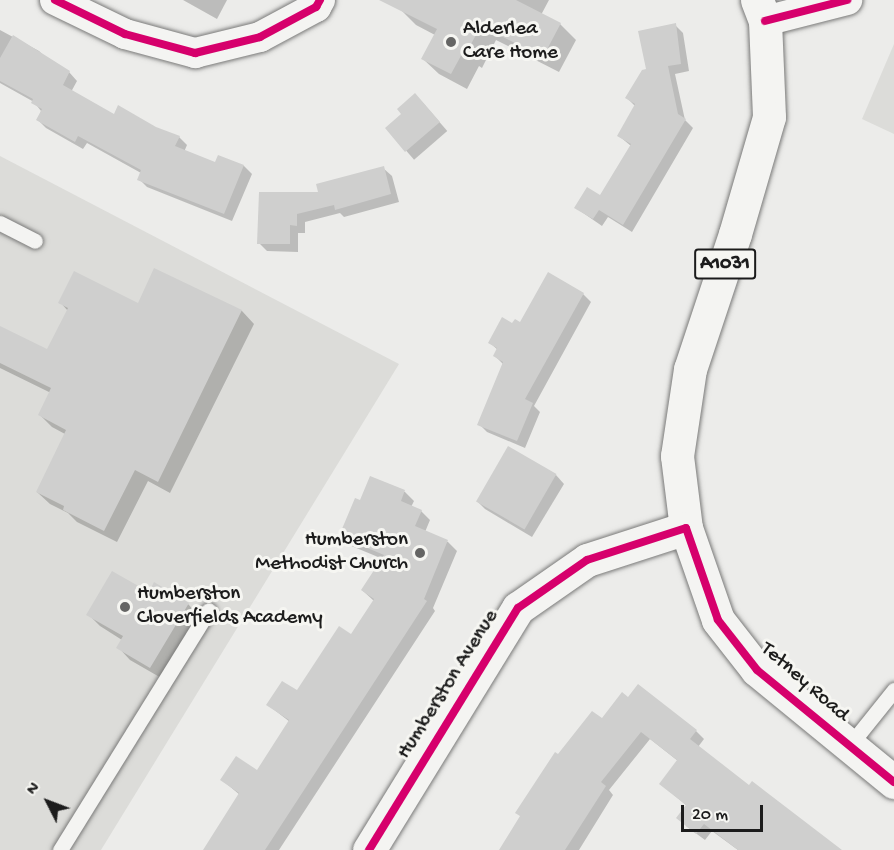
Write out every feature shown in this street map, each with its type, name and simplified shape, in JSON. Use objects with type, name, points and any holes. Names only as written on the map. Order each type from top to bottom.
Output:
[{"type":"main road","name":"A1031","points":[[686,528],[677,456],[690,369],[735,234],[769,117],[761,10]]},
{"type":"main road","name":"Tetney Road","points":[[686,528],[718,620],[757,670],[894,782]]},
{"type":"main road","name":"Humberston Avenue","points":[[369,850],[518,608],[587,560],[686,528]]},
{"type":"street","points":[[55,0],[125,34],[195,53],[260,38],[316,7],[320,0]]},
{"type":"street","points":[[761,10],[847,0]]},
{"type":"lane","points":[[0,223],[35,241]]},
{"type":"lane","points":[[60,850],[209,610]]},
{"type":"lane","points":[[849,746],[894,690]]},
{"type":"shaded area","points":[[894,44],[894,134],[862,119]]},
{"type":"shaded area","name":"Humberston Cloverfields Academy","points":[[0,156],[399,364],[101,850],[0,850]]},
{"type":"building","name":"Alderlea Care Home","points":[[379,0],[516,0],[561,23],[543,57],[481,26],[451,74],[421,59],[437,29]]},
{"type":"building","points":[[676,23],[681,64],[668,66],[678,114],[686,119],[623,225],[599,210],[593,219],[574,208],[587,187],[600,195],[631,144],[617,136],[635,104],[625,98],[642,70],[646,69],[638,31]]},
{"type":"building","points":[[13,35],[70,71],[63,85],[114,114],[118,105],[156,127],[180,136],[175,146],[215,162],[218,155],[244,165],[224,214],[137,180],[141,170],[78,136],[75,142],[36,120],[42,109],[31,103],[33,99],[0,81],[0,58]]},
{"type":"building","points":[[415,93],[440,122],[405,152],[385,128],[401,114],[397,109]]},
{"type":"building","points":[[384,166],[391,194],[335,210],[334,205],[297,214],[297,226],[290,225],[290,244],[257,244],[259,192],[318,192],[316,184]]},
{"type":"building","name":"Humberston Cloverfields Academy","points":[[154,268],[242,310],[158,482],[135,470],[104,531],[63,510],[64,506],[36,492],[66,430],[38,415],[51,388],[0,363],[0,326],[47,349],[68,308],[58,303],[74,271],[138,303]]},
{"type":"building","points":[[548,272],[584,293],[525,399],[533,403],[517,441],[477,425],[503,362],[493,356],[497,348],[488,343],[502,317],[512,323],[515,319],[520,322]]},
{"type":"building","points":[[508,446],[556,474],[524,529],[476,501]]},
{"type":"building","points":[[370,476],[405,490],[401,501],[422,510],[415,526],[448,540],[424,599],[427,601],[265,850],[203,850],[239,793],[220,780],[236,756],[257,770],[289,720],[266,705],[282,681],[297,690],[339,626],[351,634],[374,599],[361,590],[384,555],[339,536],[355,498],[360,500]]},
{"type":"building","points":[[112,571],[149,592],[154,582],[189,603],[150,668],[116,648],[123,636],[86,615]]},
{"type":"building","points":[[638,684],[697,730],[690,739],[749,785],[752,781],[842,850],[738,850],[704,824],[696,834],[676,818],[686,805],[659,784],[677,760],[641,732],[601,782],[606,786],[565,850],[499,850],[520,816],[515,813],[555,752],[558,754],[592,711],[602,718],[622,692],[628,697]]},
{"type":"cycle path","points":[[55,0],[125,34],[195,53],[260,37],[316,7],[320,0]]},
{"type":"cycle path","points":[[765,21],[847,0]]},
{"type":"cycle path","points":[[369,850],[518,608],[587,560],[686,528],[718,620],[757,670],[894,782]]},
{"type":"place","name":"Alderlea Care Home","points":[[451,42]]},
{"type":"place","name":"Humberston Methodist Church","points":[[420,553]]},
{"type":"place","name":"Humberston Cloverfields Academy","points":[[125,607]]}]
